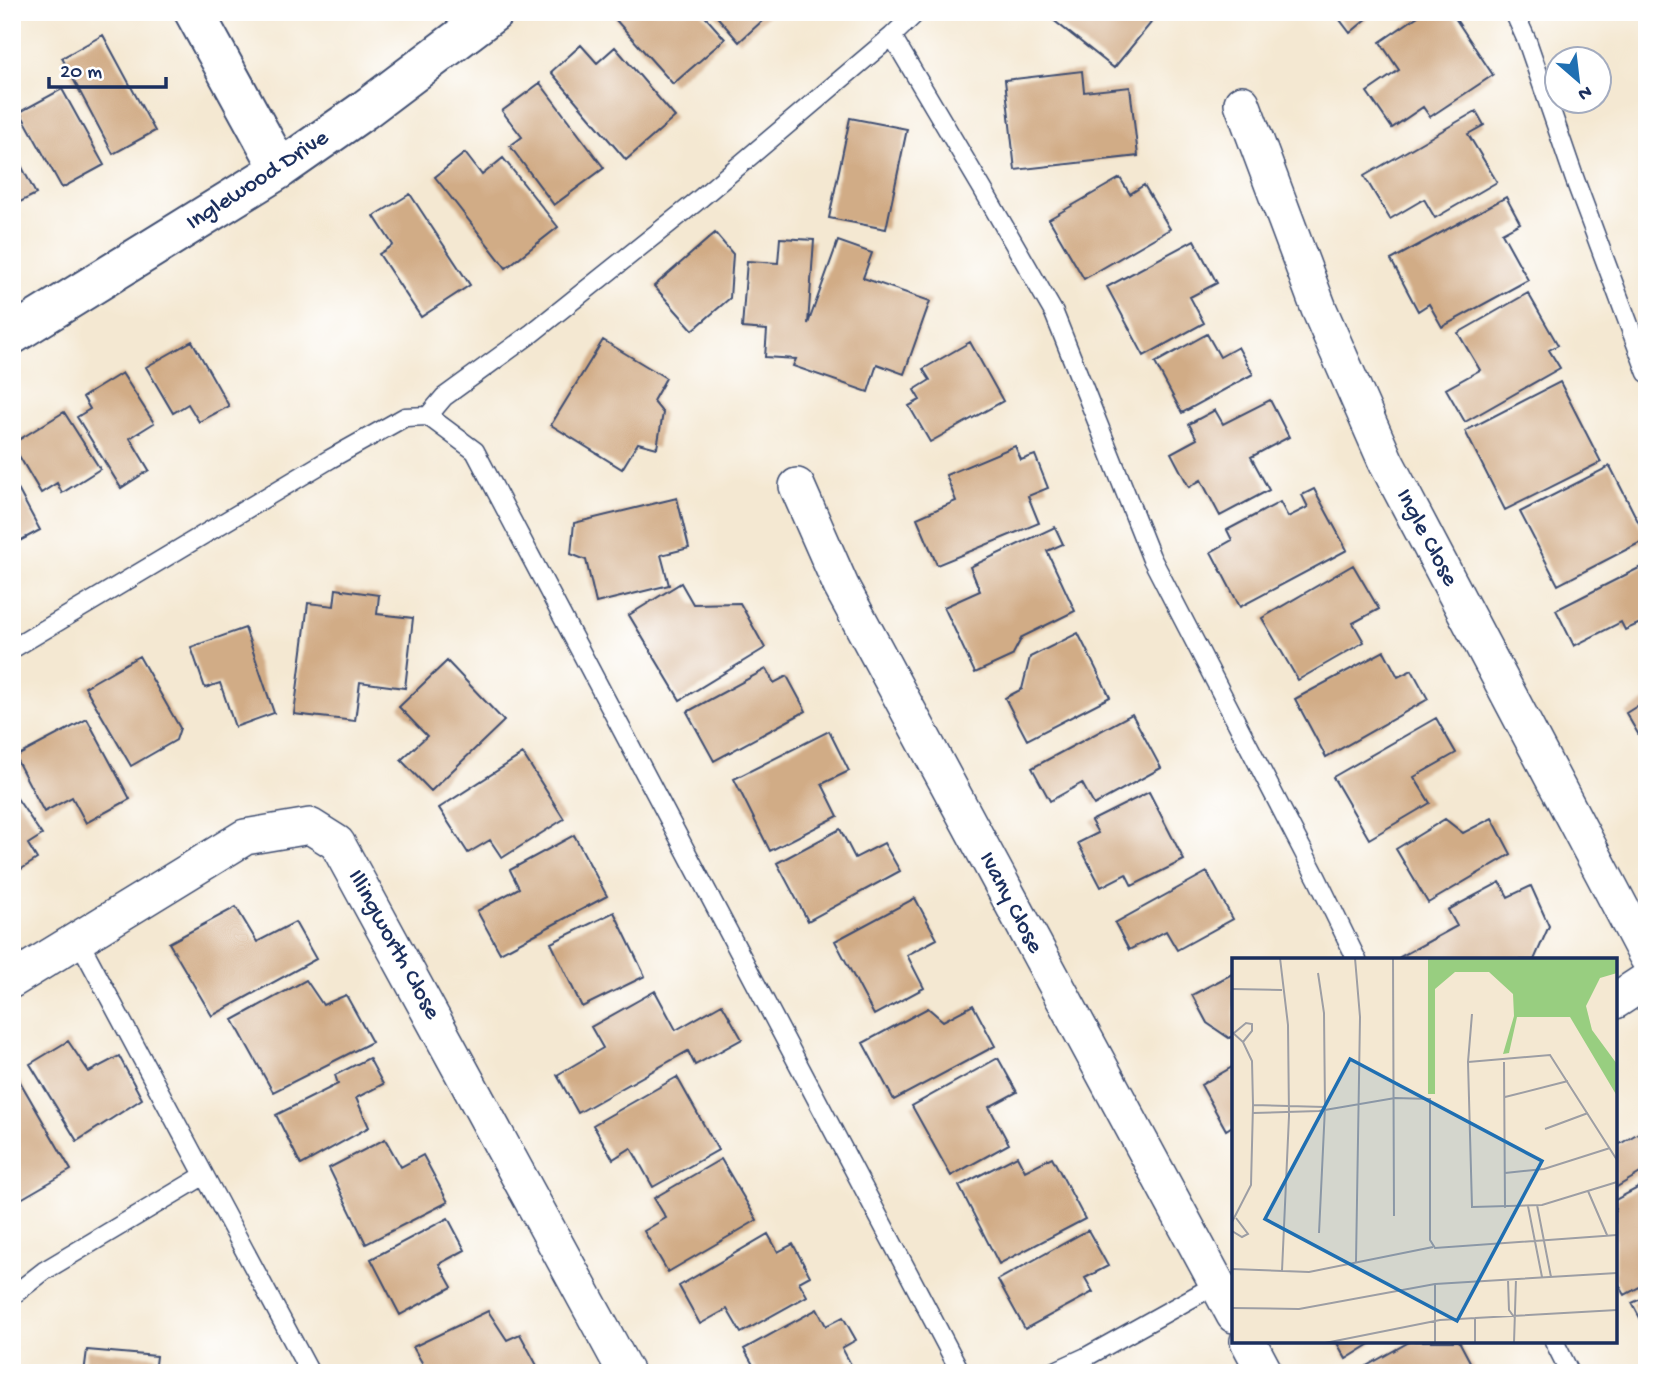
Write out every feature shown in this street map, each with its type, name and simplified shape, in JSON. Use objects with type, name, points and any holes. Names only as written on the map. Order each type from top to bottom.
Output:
[{"type":"street","points":[[194,12],[279,169]]},
{"type":"street","name":"Inglewood Drive","points":[[12,335],[279,169],[396,87],[494,12]]},
{"type":"street","name":"Ingle Close","points":[[1242,103],[1318,309],[1386,462],[1647,957]]},
{"type":"street","name":"Ivany Close","points":[[797,486],[848,598],[1225,1277],[1232,1307]]},
{"type":"street","name":"Illingworth Close","points":[[12,981],[245,837],[310,826],[337,843],[626,1373]]},
{"type":"street","points":[[1617,1000],[1647,980]]},
{"type":"street","points":[[1249,1343],[1265,1373]]},
{"type":"lane","points":[[428,416],[444,397],[532,333],[696,202],[917,12]]},
{"type":"lane","points":[[1514,12],[1527,41],[1575,180],[1647,373]]},
{"type":"lane","points":[[892,36],[1054,313],[1152,556],[1356,958]]},
{"type":"lane","points":[[12,649],[405,417],[428,416],[475,451],[961,1373]]},
{"type":"lane","points":[[78,939],[310,1373]]},
{"type":"lane","points":[[12,1296],[44,1271],[203,1176]]},
{"type":"lane","points":[[1051,1373],[1086,1357],[1225,1277]]},
{"type":"lane","points":[[1555,1343],[1570,1373]]},
{"type":"building","points":[[622,12],[701,12],[725,39],[673,84],[615,19]]},
{"type":"building","points":[[713,12],[772,12],[739,42]]},
{"type":"building","points":[[1049,12],[1138,12],[1151,23],[1114,68],[1047,15]]},
{"type":"building","points":[[1334,12],[1375,12],[1350,33]]},
{"type":"building","points":[[1424,12],[1451,12],[1493,75],[1430,117],[1423,107],[1392,128],[1367,92],[1399,70],[1380,42]]},
{"type":"building","points":[[103,35],[155,131],[113,154],[62,58]]},
{"type":"building","points":[[581,45],[597,63],[615,47],[675,117],[626,160],[551,72]]},
{"type":"building","points":[[1082,71],[1084,92],[1130,87],[1138,156],[1015,170],[1005,80]]},
{"type":"building","points":[[540,83],[604,168],[554,205],[510,146],[522,137],[502,111]]},
{"type":"building","points":[[62,89],[104,165],[62,188],[20,112]]},
{"type":"building","points":[[1476,111],[1484,125],[1468,134],[1497,182],[1435,218],[1424,199],[1390,219],[1364,176]]},
{"type":"building","points":[[850,118],[907,129],[886,229],[829,218]]},
{"type":"building","points":[[12,148],[36,194],[12,206]]},
{"type":"building","points":[[465,153],[482,175],[503,158],[558,227],[506,268],[435,177]]},
{"type":"building","points":[[1120,178],[1130,194],[1144,185],[1170,229],[1084,279],[1049,219]]},
{"type":"building","points":[[410,194],[470,285],[421,317],[379,254],[393,245],[374,216]]},
{"type":"building","points":[[1506,197],[1520,223],[1502,233],[1528,280],[1442,327],[1429,304],[1418,311],[1391,260]]},
{"type":"building","points":[[715,233],[733,254],[730,298],[693,330],[654,286]]},
{"type":"building","points":[[780,238],[814,240],[808,324],[838,241],[872,253],[863,278],[930,301],[904,374],[877,364],[868,392],[793,366],[796,359],[765,357],[767,330],[742,328],[747,261],[778,263]]},
{"type":"building","points":[[1194,240],[1217,283],[1190,297],[1204,323],[1144,356],[1107,287]]},
{"type":"building","points":[[1528,293],[1558,345],[1549,350],[1560,368],[1465,422],[1446,389],[1480,370],[1458,333]]},
{"type":"building","points":[[1207,334],[1220,357],[1238,347],[1253,374],[1182,413],[1155,363]]},
{"type":"building","points":[[603,340],[666,378],[653,401],[663,413],[657,448],[638,443],[622,469],[551,425]]},
{"type":"building","points":[[192,341],[229,406],[199,422],[188,404],[173,413],[146,367]]},
{"type":"building","points":[[970,342],[1003,401],[930,442],[909,406],[920,400],[914,390],[930,380],[923,369]]},
{"type":"building","points":[[122,373],[154,423],[130,438],[149,470],[121,488],[77,417],[90,409],[83,397]]},
{"type":"building","points":[[1560,382],[1601,462],[1505,510],[1465,431]]},
{"type":"building","points":[[1270,400],[1289,437],[1251,457],[1269,490],[1220,516],[1201,480],[1189,487],[1171,453],[1197,439],[1189,424],[1215,410],[1223,424]]},
{"type":"building","points":[[64,412],[100,469],[62,493],[57,483],[41,493],[12,444]]},
{"type":"building","points":[[1015,446],[1021,460],[1035,455],[1048,488],[1028,496],[1039,523],[937,565],[917,518],[956,501],[946,475]]},
{"type":"building","points":[[1610,466],[1647,539],[1558,585],[1520,512]]},
{"type":"building","points":[[12,478],[40,530],[12,545]]},
{"type":"building","points":[[1314,489],[1347,550],[1240,607],[1211,552],[1232,540],[1227,530],[1280,502],[1288,517],[1308,507],[1302,495]]},
{"type":"building","points":[[677,498],[689,548],[661,555],[669,585],[596,603],[586,560],[571,554],[574,523]]},
{"type":"building","points":[[1055,527],[1063,544],[1047,551],[1075,611],[1022,637],[1012,656],[975,673],[944,607],[980,591],[970,567]]},
{"type":"building","points":[[1647,564],[1647,620],[1625,630],[1621,622],[1574,646],[1556,610]]},
{"type":"building","points":[[1353,565],[1379,609],[1353,623],[1364,642],[1298,680],[1262,618]]},
{"type":"building","points":[[681,583],[693,604],[740,603],[765,648],[680,700],[629,615]]},
{"type":"building","points":[[336,589],[379,595],[377,614],[413,618],[405,688],[360,682],[355,721],[294,714],[308,603],[334,606]]},
{"type":"building","points":[[245,628],[274,713],[235,727],[220,683],[205,688],[191,647]]},
{"type":"building","points":[[1078,633],[1110,697],[1027,740],[1005,698],[1022,689],[1030,657]]},
{"type":"building","points":[[1384,651],[1398,677],[1412,670],[1428,699],[1326,757],[1295,699]]},
{"type":"building","points":[[139,656],[180,728],[176,740],[131,766],[85,687]]},
{"type":"building","points":[[447,661],[504,721],[431,791],[401,760],[427,736],[399,707]]},
{"type":"building","points":[[766,669],[774,683],[787,676],[806,711],[714,761],[687,712]]},
{"type":"building","points":[[1647,700],[1647,749],[1626,713]]},
{"type":"building","points":[[1132,714],[1161,768],[1094,805],[1082,783],[1050,801],[1032,768]]},
{"type":"building","points":[[1436,718],[1456,753],[1414,777],[1430,803],[1369,839],[1333,777]]},
{"type":"building","points":[[87,719],[130,799],[86,823],[72,797],[44,812],[15,757]]},
{"type":"building","points":[[829,731],[849,771],[822,784],[838,816],[770,851],[734,779]]},
{"type":"building","points":[[523,754],[564,819],[502,858],[490,840],[468,853],[439,808]]},
{"type":"building","points":[[12,791],[42,835],[28,844],[37,859],[12,875]]},
{"type":"building","points":[[1149,792],[1184,860],[1132,886],[1126,874],[1101,887],[1078,843],[1098,833],[1091,821]]},
{"type":"building","points":[[1492,818],[1511,854],[1428,903],[1396,849],[1445,819],[1463,833]]},
{"type":"building","points":[[840,829],[855,858],[884,843],[900,871],[808,921],[777,863]]},
{"type":"building","points":[[574,835],[607,896],[500,953],[477,911],[519,888],[510,870]]},
{"type":"building","points":[[1207,872],[1233,919],[1177,950],[1166,931],[1129,950],[1115,923]]},
{"type":"building","points":[[1500,882],[1508,897],[1531,886],[1549,926],[1535,958],[1400,958],[1457,926],[1448,910]]},
{"type":"building","points":[[915,898],[937,939],[907,955],[924,988],[874,1015],[835,941]]},
{"type":"building","points":[[236,907],[257,942],[295,922],[316,959],[212,1016],[169,943]]},
{"type":"building","points":[[614,912],[645,976],[582,1007],[551,943]]},
{"type":"building","points":[[1232,974],[1232,1037],[1229,1038],[1207,1023],[1192,995]]},
{"type":"building","points":[[306,980],[323,1005],[346,995],[372,1042],[273,1092],[233,1020]]},
{"type":"building","points":[[655,991],[676,1030],[722,1004],[742,1039],[695,1065],[688,1051],[578,1113],[557,1075],[603,1048],[591,1027]]},
{"type":"building","points":[[973,1005],[995,1046],[894,1100],[863,1043],[928,1008],[943,1021]]},
{"type":"building","points":[[68,1041],[89,1072],[119,1056],[142,1099],[77,1141],[30,1064]]},
{"type":"building","points":[[369,1058],[383,1084],[356,1098],[369,1127],[301,1165],[276,1115],[338,1084],[335,1075]]},
{"type":"building","points":[[998,1058],[1017,1092],[989,1107],[1009,1144],[951,1176],[912,1106]]},
{"type":"building","points":[[1232,1067],[1232,1126],[1226,1130],[1201,1085]]},
{"type":"building","points":[[15,1073],[71,1170],[14,1203],[12,1074]]},
{"type":"building","points":[[677,1077],[718,1150],[653,1187],[631,1148],[613,1159],[593,1125]]},
{"type":"building","points":[[1640,1132],[1647,1143],[1647,1169],[1617,1187],[1617,1146]]},
{"type":"building","points":[[385,1139],[401,1167],[423,1155],[448,1202],[366,1244],[329,1168]]},
{"type":"building","points":[[1017,1156],[1025,1171],[1052,1157],[1085,1219],[999,1264],[959,1186]]},
{"type":"building","points":[[721,1159],[757,1220],[668,1272],[644,1231],[666,1218],[654,1198]]},
{"type":"building","points":[[1647,1183],[1647,1283],[1625,1295],[1617,1281],[1617,1199]]},
{"type":"building","points":[[448,1218],[465,1250],[439,1264],[452,1287],[400,1315],[371,1259]]},
{"type":"building","points":[[1088,1230],[1108,1266],[1085,1278],[1093,1292],[1025,1329],[998,1280]]},
{"type":"building","points":[[768,1234],[778,1252],[793,1244],[810,1276],[799,1282],[807,1296],[741,1333],[727,1309],[700,1324],[679,1286]]},
{"type":"building","points":[[1647,1296],[1647,1331],[1632,1303]]},
{"type":"building","points":[[817,1309],[826,1326],[843,1317],[856,1340],[842,1348],[853,1368],[844,1373],[752,1373],[756,1370],[744,1349]]},
{"type":"building","points":[[488,1311],[507,1340],[520,1334],[540,1371],[428,1373],[413,1347]]},
{"type":"building","points":[[1337,1343],[1372,1343],[1346,1359]]},
{"type":"building","points":[[1407,1343],[1460,1343],[1476,1373],[1354,1373]]},
{"type":"building","points":[[87,1350],[156,1356],[154,1373],[84,1373]]}]
